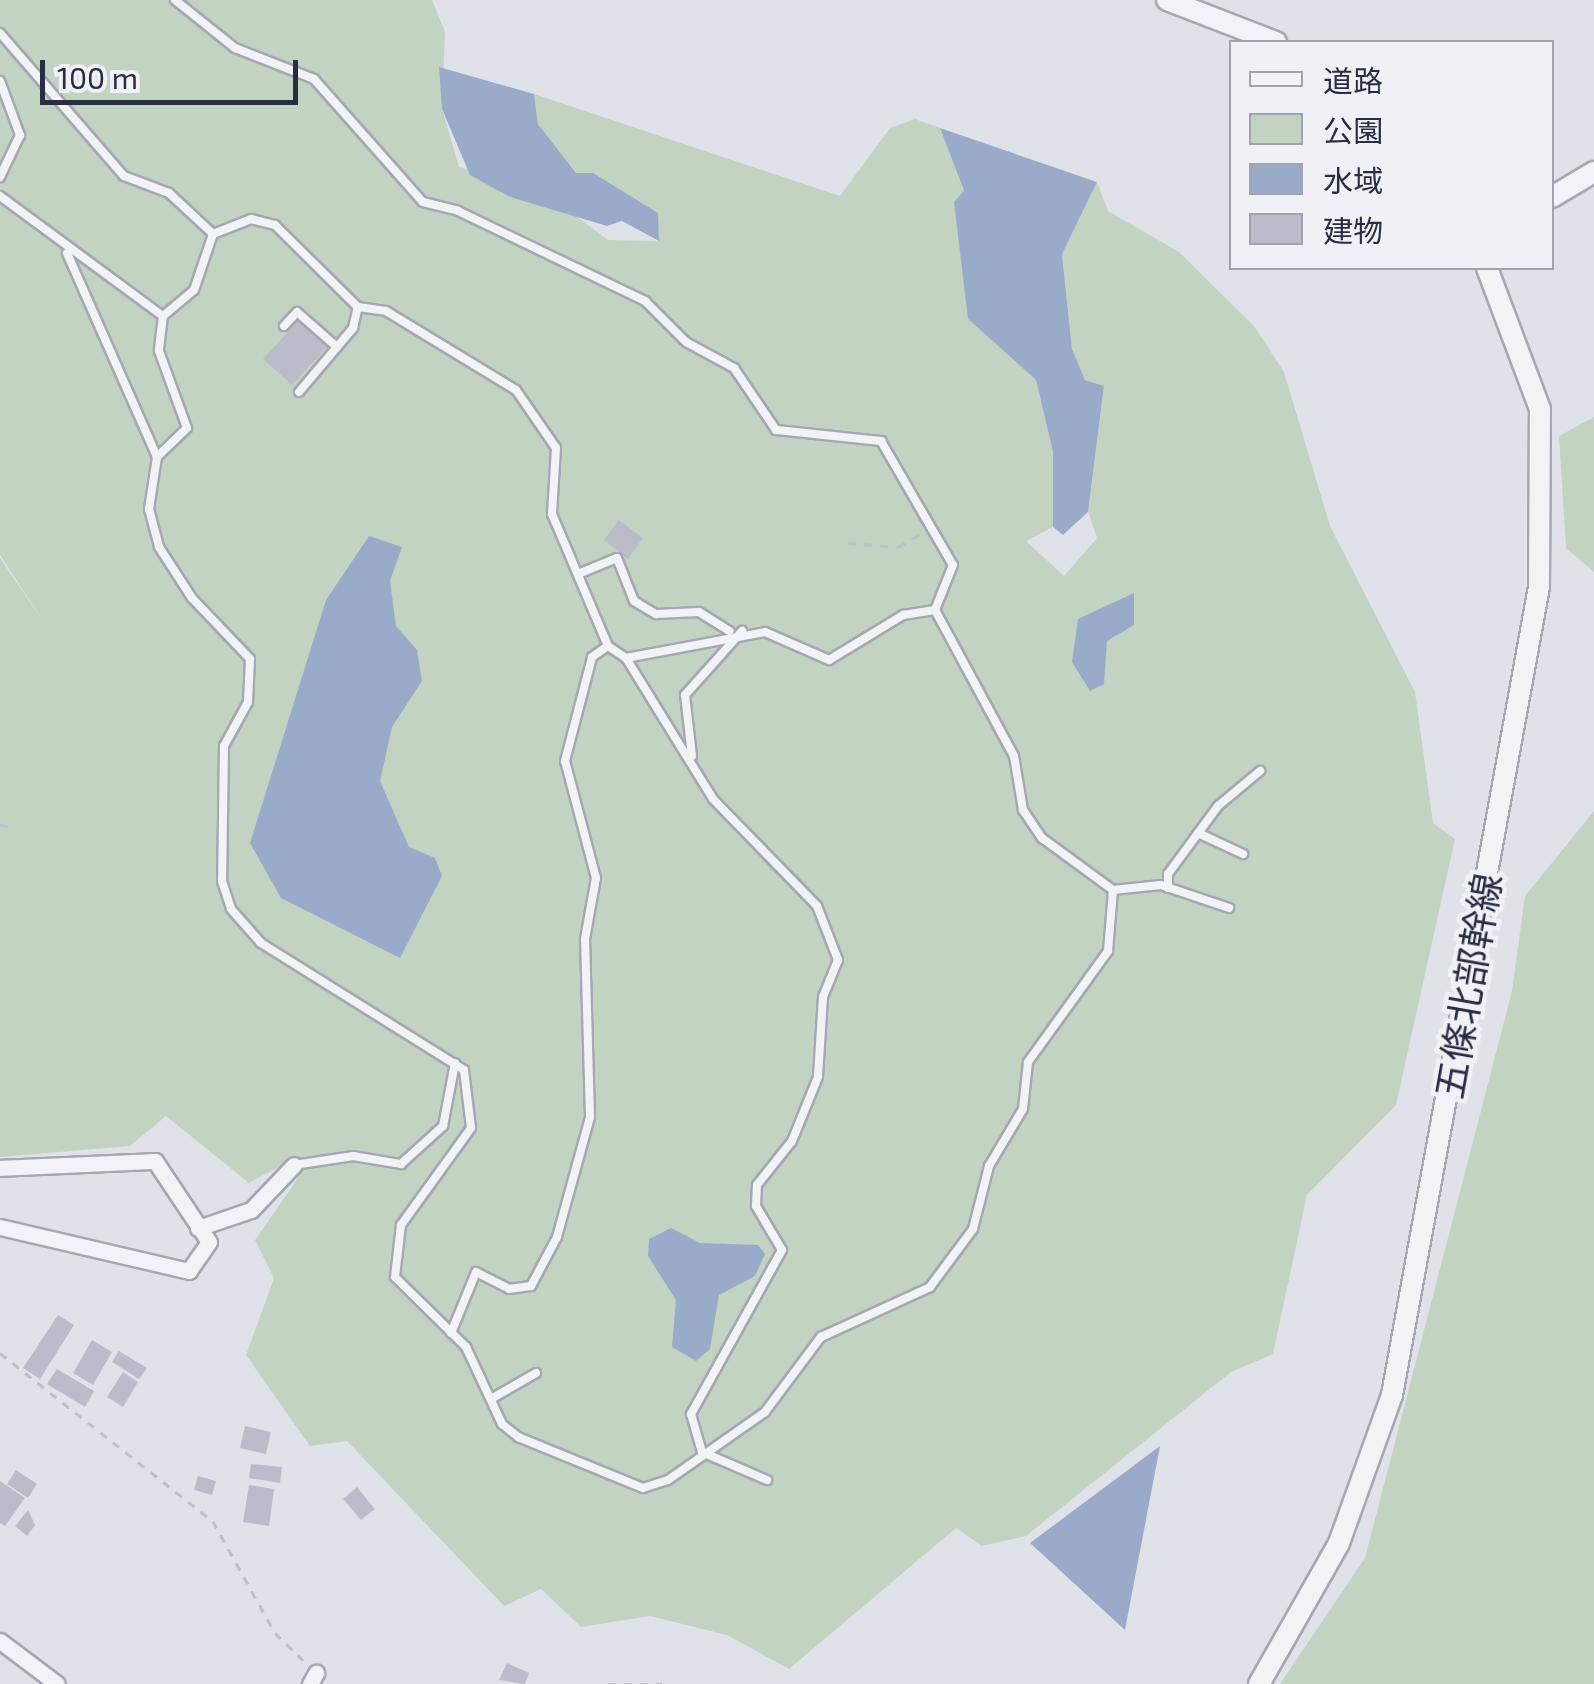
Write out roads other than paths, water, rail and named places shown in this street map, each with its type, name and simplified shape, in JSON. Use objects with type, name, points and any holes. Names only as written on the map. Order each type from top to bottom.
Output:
[{"type":"street","points":[[1167,0],[1200,5],[1272,40]]},
{"type":"street","points":[[1554,196],[1594,172]]},
{"type":"street","name":"五條北部幹線","points":[[1259,1684],[1339,1543],[1392,1395],[1538,586],[1546,495],[1540,409],[1488,270]]},
{"type":"street","points":[[0,1168],[155,1161],[209,1242],[189,1270],[0,1227]]},
{"type":"street","points":[[198,1228],[251,1210],[294,1165]]},
{"type":"street","points":[[0,1641],[56,1684]]},
{"type":"lane","points":[[176,0],[234,48],[331,93],[346,126],[423,202],[458,210],[644,302],[686,342],[734,368],[776,430],[881,441],[953,565],[935,610]]},
{"type":"lane","points":[[0,33],[64,96],[81,135],[112,166],[169,193],[213,234]]},
{"type":"lane","points":[[0,81],[20,134],[0,177]]},
{"type":"lane","points":[[0,196],[67,253],[102,266],[163,316]]},
{"type":"lane","points":[[213,234],[252,219],[275,225],[358,307],[386,311],[516,390],[556,448],[552,514],[608,646],[626,658],[692,758],[713,799],[817,906],[838,960],[823,997],[818,1077],[792,1140],[757,1185],[756,1206],[782,1250],[691,1414],[702,1452]]},
{"type":"lane","points":[[157,457],[187,428],[158,351],[163,316],[194,290],[213,234]]},
{"type":"lane","points":[[67,253],[157,457],[149,509],[159,547],[250,659],[248,702],[224,746],[220,792],[231,909],[261,944],[455,1063],[471,1084],[471,1128],[401,1226],[393,1262],[403,1288],[452,1333],[518,1437],[643,1488],[764,1412],[821,1338],[930,1286],[973,1229],[989,1166],[1023,1109],[1028,1062],[1108,951],[1113,890]]},
{"type":"lane","points":[[299,392],[337,347],[358,307]]},
{"type":"lane","points":[[284,326],[297,312],[337,347]]},
{"type":"lane","points":[[578,574],[617,558],[634,601],[656,614],[699,612],[730,632]]},
{"type":"lane","points":[[626,658],[742,632],[829,660],[903,615],[935,610]]},
{"type":"lane","points":[[935,610],[1014,756],[1023,810],[1042,838],[1113,890],[1168,888],[1229,908]]},
{"type":"lane","points":[[692,758],[685,695],[742,632]]},
{"type":"lane","points":[[452,1333],[476,1272],[509,1290],[531,1286],[557,1237],[590,1118],[585,939],[596,878],[565,761],[592,657],[608,646]]},
{"type":"lane","points":[[1168,888],[1198,834],[1260,771]]},
{"type":"lane","points":[[1198,834],[1243,854]]},
{"type":"lane","points":[[294,1165],[353,1156],[401,1164],[443,1126],[455,1063]]},
{"type":"lane","points":[[491,1398],[536,1373]]},
{"type":"lane","points":[[702,1452],[767,1480]]},
{"type":"water","points":[[439,67],[534,94],[538,124],[576,173],[593,173],[658,213],[659,241],[622,221],[607,226],[510,197],[470,175],[442,109]]},
{"type":"water","points":[[940,128],[1097,182],[1062,254],[1072,349],[1085,380],[1104,386],[1088,512],[1063,535],[1053,527],[1053,452],[1036,380],[968,319],[954,202],[964,191]]},
{"type":"water","points":[[369,536],[402,547],[390,581],[396,626],[417,650],[422,681],[392,727],[380,781],[409,847],[435,858],[442,876],[400,958],[281,898],[250,843],[326,600]]},
{"type":"water","points":[[1134,593],[1134,625],[1107,641],[1104,684],[1090,691],[1072,662],[1078,619]]},
{"type":"water","points":[[671,1228],[700,1243],[758,1245],[765,1254],[755,1276],[719,1295],[710,1349],[696,1361],[672,1347],[676,1300],[648,1256],[649,1239]]},
{"type":"water","points":[[1160,1446],[1125,1630],[1030,1543]]}]
